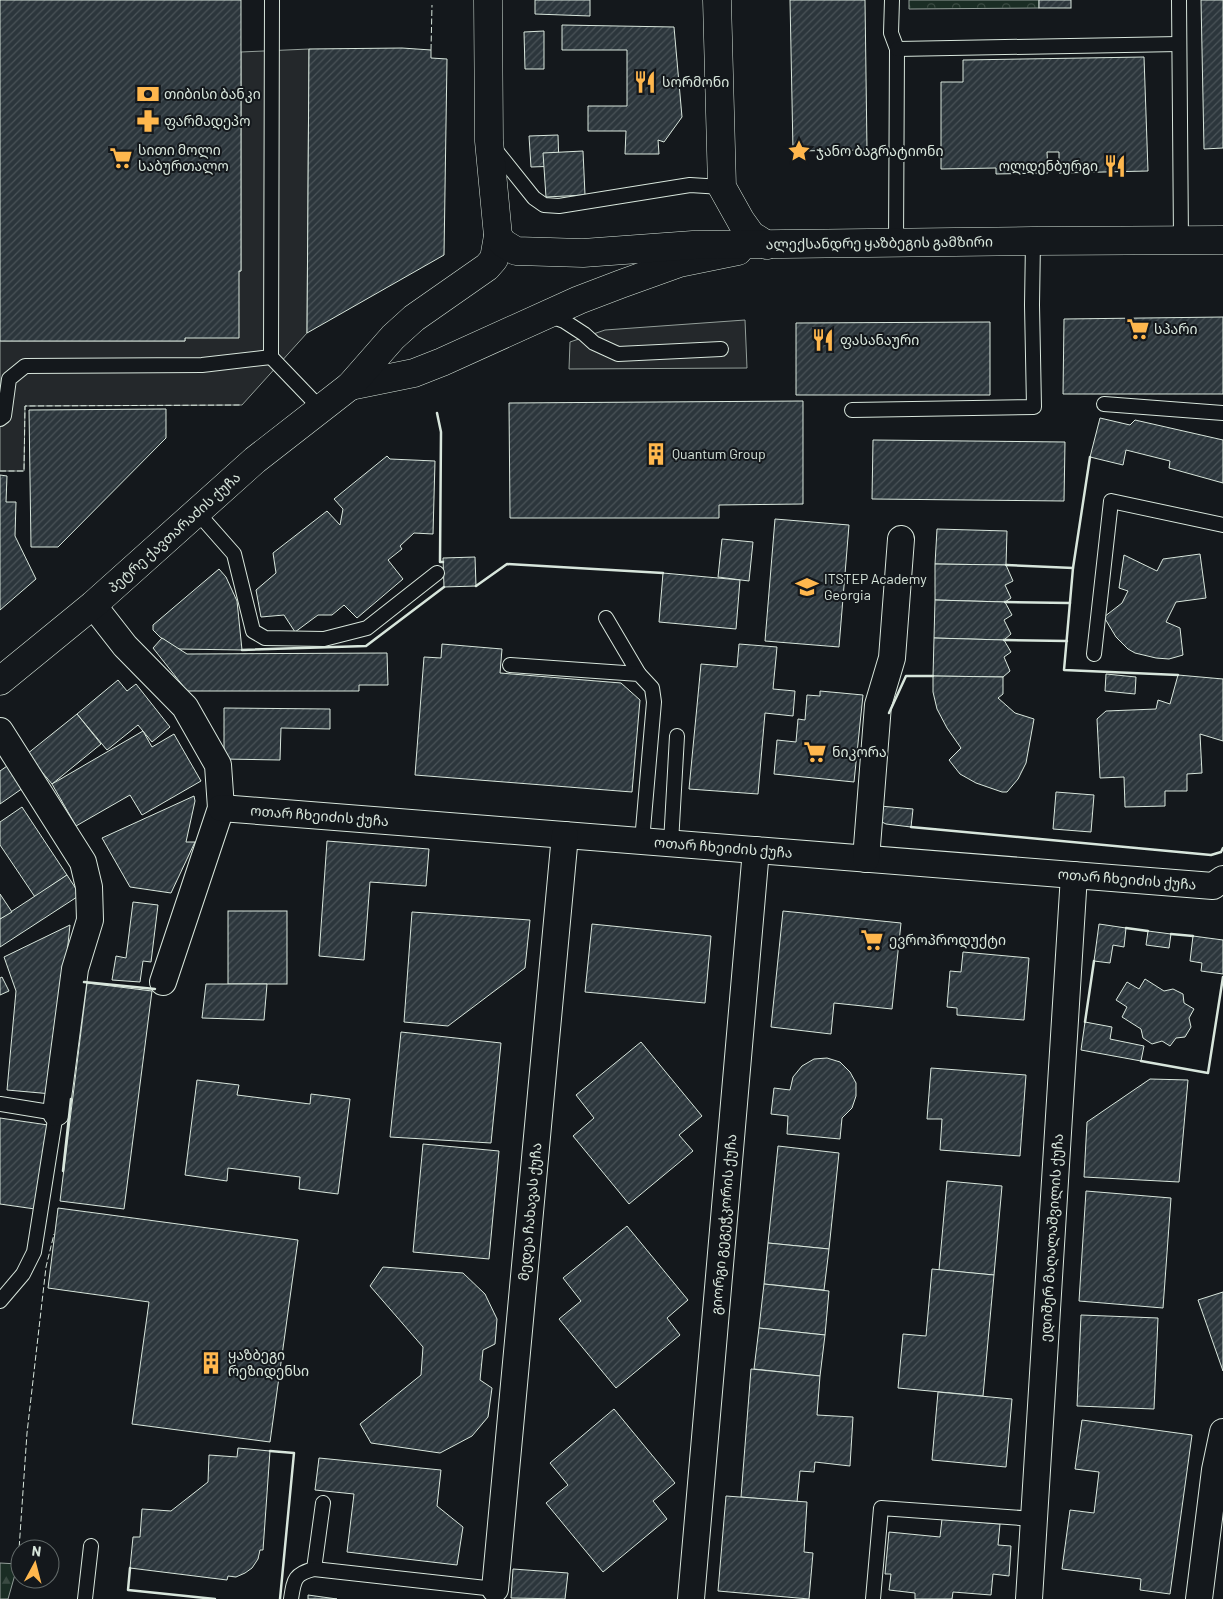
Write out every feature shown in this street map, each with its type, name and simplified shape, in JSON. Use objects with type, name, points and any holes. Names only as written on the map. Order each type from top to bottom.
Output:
[{"type":"main road","name":"პეტრე ქავთარაძის ქუჩა","points":[[0,681],[93,605],[255,460],[350,386],[393,337],[414,318],[476,276],[494,259],[498,236],[489,141],[488,0]]},
{"type":"main road","points":[[717,0],[722,186],[751,235],[767,246]]},
{"type":"main road","points":[[498,236],[510,248],[516,251],[530,252],[583,253],[693,245],[767,246]]},
{"type":"main road","name":"ალექსანდრე ყაზბეგის გამზირი","points":[[548,314],[579,300],[679,263],[767,246],[1223,240]]},
{"type":"main road","name":"პეტრე ქავთარაძის ქუჩა","points":[[350,386],[414,373],[548,314]]},
{"type":"street","points":[[866,859],[878,705],[892,658],[901,539]]},
{"type":"street","points":[[93,605],[125,646],[185,708],[218,765],[221,808],[163,982]]},
{"type":"street","points":[[0,731],[82,862],[89,887],[90,920],[75,970],[56,1112]]},
{"type":"street","name":"ოთარ ჩხეიძის ქუჩა","points":[[221,808],[1213,886],[1223,879]]},
{"type":"street","name":"მედეა ჩახავას ქუჩა","points":[[495,1589],[565,835]]},
{"type":"street","name":"გიორგი გეგეჭკორის ქუჩა","points":[[691,1599],[756,850]]},
{"type":"street","name":"ედიშერ მაღალაშვილის ქუჩა","points":[[1029,1599],[1074,875]]},
{"type":"street","points":[[1198,1599],[1215,1470],[1223,1432]]},
{"type":"lane","points":[[272,0],[271,356],[320,408]]},
{"type":"lane","points":[[892,0],[892,33],[897,49],[896,243]]},
{"type":"lane","points":[[1179,0],[1181,240]]},
{"type":"lane","points":[[897,49],[1179,44]]},
{"type":"lane","points":[[489,141],[534,198],[544,205],[559,206],[690,185],[722,186]]},
{"type":"lane","points":[[852,410],[1034,407],[1033,241]]},
{"type":"lane","points":[[548,314],[564,321],[594,343],[618,354],[721,349]]},
{"type":"lane","points":[[0,419],[4,416],[8,379],[25,366],[202,365],[271,356]]},
{"type":"lane","points":[[1104,404],[1223,414]]},
{"type":"lane","points":[[1094,654],[1111,501],[1223,524]]},
{"type":"lane","points":[[197,512],[234,554],[253,631],[265,638],[324,639],[367,628],[437,573]]},
{"type":"lane","points":[[606,618],[639,674],[652,688],[654,702],[642,841]]},
{"type":"lane","points":[[510,665],[639,674]]},
{"type":"lane","points":[[671,843],[678,736]]},
{"type":"lane","points":[[0,1104],[56,1112],[34,1252],[23,1274],[0,1301]]},
{"type":"lane","points":[[314,1569],[322,1503]]},
{"type":"lane","points":[[873,1599],[881,1508],[1035,1519]]},
{"type":"lane","points":[[85,1599],[91,1546]]},
{"type":"lane","points":[[291,1599],[294,1580],[302,1572],[314,1569],[495,1589]]},
{"type":"green space","points":[[909,0],[1039,0],[1039,8],[909,9]]},
{"type":"green space","points":[[0,1563],[10,1564],[11,1589],[8,1599],[0,1599]]},
{"type":"shaded area","points":[[309,49],[307,333],[242,405],[25,406],[24,471],[0,471],[0,341],[185,341],[185,338],[239,271],[241,271],[241,52]]},
{"type":"shaded area","points":[[745,320],[747,368],[569,369],[570,342],[605,330]]},
{"type":"building","name":"სითი მოლი საბურთალო","points":[[0,0],[241,0],[241,271],[239,271],[239,338],[185,338],[185,341],[0,341]]},
{"type":"building","points":[[535,0],[590,0],[590,16],[535,14]]},
{"type":"building","points":[[790,0],[865,0],[867,150],[793,151]]},
{"type":"building","points":[[1039,0],[1071,0],[1071,8],[1039,8]]},
{"type":"building","points":[[1201,0],[1223,0],[1223,148],[1204,149]]},
{"type":"building","points":[[562,25],[674,27],[682,117],[664,142],[658,140],[659,154],[625,154],[626,131],[588,131],[588,106],[627,106],[627,50],[562,50]]},
{"type":"building","points":[[544,31],[544,69],[525,69],[524,32]]},
{"type":"building","points":[[402,48],[431,50],[431,58],[447,59],[444,255],[307,333],[309,49]]},
{"type":"building","points":[[1144,57],[1148,171],[1059,173],[1059,152],[1047,152],[1048,173],[996,174],[996,168],[941,169],[941,82],[963,82],[963,60]]},
{"type":"building","points":[[558,135],[559,166],[531,167],[529,136]]},
{"type":"building","points":[[583,151],[585,195],[546,197],[543,153]]},
{"type":"building","points":[[1223,317],[1223,394],[1063,394],[1064,319]]},
{"type":"building","points":[[990,322],[990,395],[796,395],[796,323]]},
{"type":"building","name":"Quantum Group","points":[[803,401],[803,504],[719,505],[719,518],[510,518],[509,403]]},
{"type":"building","points":[[166,409],[166,438],[58,547],[31,547],[29,410]]},
{"type":"building","points":[[1100,418],[1130,425],[1135,420],[1223,440],[1223,483],[1169,468],[1170,461],[1126,450],[1123,465],[1090,457]]},
{"type":"building","points":[[873,440],[1065,442],[1064,501],[872,499]]},
{"type":"building","points":[[387,456],[390,459],[435,461],[433,534],[414,533],[400,546],[402,549],[388,560],[403,579],[357,618],[344,605],[332,615],[318,615],[295,632],[284,615],[261,617],[256,590],[276,573],[273,553],[327,511],[340,525],[343,509],[334,499]]},
{"type":"building","points":[[0,475],[7,476],[6,502],[16,502],[15,536],[36,579],[0,610]]},
{"type":"building","points":[[775,519],[849,525],[839,647],[765,641]]},
{"type":"building","points":[[937,529],[1007,531],[1006,565],[935,564]]},
{"type":"building","points":[[722,539],[753,542],[749,581],[718,577]]},
{"type":"building","points":[[1200,554],[1206,598],[1176,602],[1166,622],[1180,628],[1183,655],[1169,659],[1156,658],[1135,653],[1128,649],[1116,637],[1104,617],[1122,603],[1128,591],[1119,588],[1124,555],[1157,571],[1163,559]]},
{"type":"building","points":[[475,557],[476,586],[444,587],[443,558]]},
{"type":"building","points":[[935,564],[1006,565],[1013,581],[1005,585],[1011,598],[1005,602],[935,600]]},
{"type":"building","points":[[219,569],[226,577],[237,601],[242,650],[178,649],[160,637],[153,630],[153,625]]},
{"type":"building","points":[[663,573],[740,580],[736,629],[659,622]]},
{"type":"building","points":[[935,600],[1005,602],[1012,615],[1004,620],[1011,634],[1004,640],[934,638]]},
{"type":"building","points":[[162,638],[187,654],[387,653],[388,685],[359,685],[359,691],[187,691],[153,648]]},
{"type":"building","points":[[934,638],[1004,640],[1011,652],[1004,657],[1010,671],[1003,677],[933,676]]},
{"type":"building","points":[[442,644],[502,649],[500,673],[621,683],[640,700],[632,792],[415,775],[424,657],[441,658]]},
{"type":"building","points":[[739,644],[777,647],[773,689],[795,691],[793,716],[765,713],[758,794],[689,789],[701,664],[737,667]]},
{"type":"building","points":[[1106,674],[1136,677],[1135,694],[1105,691]]},
{"type":"building","points":[[1178,675],[1223,679],[1223,741],[1200,734],[1202,773],[1187,774],[1187,791],[1165,791],[1165,806],[1125,807],[1124,777],[1100,778],[1097,719],[1106,711],[1156,709],[1158,700],[1170,704]]},
{"type":"building","points":[[933,676],[1003,677],[1003,694],[998,698],[1015,713],[1034,719],[1026,763],[1018,779],[1007,792],[976,783],[960,774],[949,760],[961,748],[937,709],[933,692]]},
{"type":"building","points":[[118,680],[127,691],[136,684],[170,727],[152,742],[138,725],[107,750],[77,714]]},
{"type":"building","points":[[820,691],[863,695],[854,782],[774,774],[777,740],[796,742],[798,719],[805,720],[807,695],[820,696]]},
{"type":"building","points":[[224,708],[330,709],[330,729],[281,728],[280,760],[224,759]]},
{"type":"building","points":[[77,714],[101,744],[52,784],[27,754]]},
{"type":"building","points":[[143,731],[152,747],[174,734],[201,781],[142,815],[130,795],[76,826],[52,784]]},
{"type":"building","points":[[7,766],[23,788],[0,804],[0,771]]},
{"type":"building","points":[[1056,792],[1094,795],[1091,832],[1053,829]]},
{"type":"building","points":[[194,796],[195,801],[186,842],[195,842],[171,893],[130,887],[102,838]]},
{"type":"building","points":[[880,806],[913,809],[911,827],[882,822]]},
{"type":"building","points":[[22,807],[67,875],[35,897],[0,845],[0,822]]},
{"type":"building","points":[[327,841],[429,849],[426,886],[370,882],[364,960],[319,956]]},
{"type":"building","points":[[67,875],[80,895],[0,947],[0,919]]},
{"type":"building","points":[[0,894],[12,912],[0,919]]},
{"type":"building","points":[[133,902],[158,905],[151,962],[143,961],[140,982],[112,980],[116,956],[126,958]]},
{"type":"building","points":[[228,911],[287,911],[287,984],[228,984]]},
{"type":"building","points":[[783,911],[901,923],[892,1009],[834,1003],[831,1034],[771,1027]]},
{"type":"building","points":[[412,912],[530,920],[525,968],[448,1026],[404,1022]]},
{"type":"building","points":[[592,924],[711,936],[705,1003],[585,992]]},
{"type":"building","points":[[1099,924],[1126,928],[1124,947],[1113,945],[1110,963],[1094,961]]},
{"type":"building","points":[[70,925],[52,1094],[7,1090],[16,991],[4,957]]},
{"type":"building","points":[[1148,931],[1171,934],[1169,948],[1146,945]]},
{"type":"building","points":[[1193,936],[1223,940],[1223,974],[1201,971],[1202,963],[1190,961]]},
{"type":"building","points":[[963,952],[1029,958],[1024,1020],[957,1015],[957,1008],[947,1007],[950,971],[961,972]]},
{"type":"building","points":[[2,977],[9,991],[0,995],[0,978]]},
{"type":"building","points":[[1145,979],[1164,991],[1173,989],[1183,994],[1184,1003],[1194,1009],[1189,1018],[1191,1027],[1185,1037],[1176,1038],[1170,1046],[1162,1041],[1152,1044],[1143,1038],[1141,1029],[1122,1017],[1127,1007],[1116,1000],[1127,982],[1139,989]]},
{"type":"building","points":[[87,983],[152,991],[124,1209],[60,1201]]},
{"type":"building","points":[[206,984],[267,984],[264,1020],[202,1018]]},
{"type":"building","points":[[1085,1022],[1112,1027],[1110,1039],[1144,1046],[1141,1061],[1081,1050]]},
{"type":"building","points":[[401,1032],[501,1043],[491,1143],[390,1137]]},
{"type":"building","points":[[641,1042],[702,1116],[679,1135],[693,1151],[629,1204],[573,1136],[594,1118],[576,1095]]},
{"type":"building","points":[[827,1058],[840,1062],[850,1072],[856,1083],[856,1096],[852,1108],[842,1118],[840,1139],[787,1134],[788,1116],[771,1114],[774,1088],[790,1090],[793,1077],[802,1066],[814,1059]]},
{"type":"building","points":[[931,1068],[1026,1075],[1020,1156],[940,1150],[942,1119],[927,1119]]},
{"type":"building","points":[[1150,1079],[1188,1080],[1179,1182],[1084,1177],[1087,1122]]},
{"type":"building","points":[[197,1080],[239,1085],[237,1095],[310,1104],[311,1094],[350,1099],[338,1194],[299,1189],[300,1177],[228,1168],[227,1181],[185,1175]]},
{"type":"building","points":[[0,1118],[48,1125],[35,1209],[0,1204]]},
{"type":"building","points":[[423,1144],[499,1151],[489,1259],[413,1252]]},
{"type":"building","points":[[778,1146],[839,1153],[829,1249],[768,1243]]},
{"type":"building","points":[[947,1181],[1002,1186],[994,1275],[939,1270]]},
{"type":"building","points":[[1086,1191],[1171,1198],[1163,1308],[1079,1301]]},
{"type":"building","name":"ყაზბეგი რეზიდენსი","points":[[58,1208],[298,1240],[270,1442],[132,1424],[149,1302],[48,1288]]},
{"type":"building","points":[[627,1226],[688,1300],[667,1318],[680,1335],[616,1388],[559,1319],[581,1301],[563,1278]]},
{"type":"building","points":[[768,1243],[829,1249],[824,1290],[764,1284]]},
{"type":"building","points":[[383,1267],[463,1273],[485,1294],[497,1319],[495,1344],[483,1350],[480,1380],[492,1388],[488,1417],[472,1436],[440,1453],[371,1443],[360,1424],[421,1375],[423,1347],[370,1286]]},
{"type":"building","points":[[932,1269],[994,1275],[983,1396],[898,1388],[903,1334],[926,1336]]},
{"type":"building","points":[[764,1284],[829,1291],[825,1335],[759,1328]]},
{"type":"building","points":[[1223,1292],[1223,1371],[1198,1300]]},
{"type":"building","points":[[1081,1315],[1158,1318],[1154,1409],[1077,1406]]},
{"type":"building","points":[[759,1328],[825,1335],[820,1376],[754,1369]]},
{"type":"building","points":[[751,1369],[820,1376],[817,1415],[853,1417],[850,1466],[815,1462],[814,1472],[800,1471],[797,1502],[741,1497]]},
{"type":"building","points":[[938,1392],[1012,1399],[1006,1467],[932,1460]]},
{"type":"building","points":[[614,1409],[675,1483],[653,1501],[667,1519],[603,1572],[546,1503],[568,1485],[550,1463]]},
{"type":"building","points":[[1082,1420],[1192,1435],[1170,1594],[1140,1590],[1141,1579],[1062,1569],[1070,1510],[1094,1513],[1099,1472],[1075,1469]]},
{"type":"building","points":[[238,1448],[270,1451],[263,1550],[260,1550],[258,1559],[252,1568],[236,1577],[228,1576],[227,1580],[130,1568],[133,1537],[140,1537],[142,1509],[171,1511],[208,1482],[209,1455],[237,1457]]},
{"type":"building","points":[[319,1458],[441,1470],[437,1506],[463,1527],[457,1565],[347,1552],[354,1494],[315,1490]]},
{"type":"building","points":[[726,1496],[807,1502],[804,1552],[813,1553],[809,1599],[718,1591]]},
{"type":"building","points":[[942,1519],[1000,1524],[998,1545],[1011,1546],[1009,1576],[993,1574],[991,1595],[953,1592],[952,1599],[915,1599],[915,1593],[889,1590],[891,1574],[885,1574],[889,1532],[940,1537]]},
{"type":"building","points":[[513,1569],[568,1573],[565,1599],[511,1598]]},
{"type":"building","points":[[308,1595],[337,1599],[308,1599]]},
{"type":"fence","points":[[431,50],[432,5]]},
{"type":"fence","points":[[0,471],[24,471],[25,406],[242,405]]},
{"type":"fence","points":[[20,1539],[27,1433],[46,1267],[54,1234]]},
{"type":"wall","points":[[437,413],[441,432],[440,562],[443,562]]},
{"type":"wall","points":[[1090,457],[1073,568],[1064,670],[1178,675]]},
{"type":"wall","points":[[476,586],[507,564],[663,573]]},
{"type":"wall","points":[[1006,565],[1073,568]]},
{"type":"wall","points":[[242,650],[366,646],[444,587]]},
{"type":"wall","points":[[1005,602],[1070,603]]},
{"type":"wall","points":[[1004,640],[1067,641]]},
{"type":"wall","points":[[889,713],[906,676],[933,676]]},
{"type":"wall","points":[[911,827],[1211,855],[1221,852],[1223,848]]},
{"type":"wall","points":[[1126,928],[1148,931]]},
{"type":"wall","points":[[1171,934],[1193,936]]},
{"type":"wall","points":[[1085,1022],[1094,961]]},
{"type":"wall","points":[[1141,1061],[1208,1073],[1223,977]]},
{"type":"wall","points":[[84,982],[155,989]]},
{"type":"wall","points":[[63,1171],[71,1099]]},
{"type":"wall","points":[[270,1451],[294,1453],[280,1599]]},
{"type":"wall","points":[[130,1568],[128,1590],[215,1599]]},
{"type":"place","name":"სორმონი","points":[[645,82]]},
{"type":"place","name":"თიბისი ბანკი","points":[[148,94]]},
{"type":"place","name":"ფარმადეპო","points":[[148,121]]},
{"type":"place","name":"ჯანო ბაგრატიონი","points":[[799,151]]},
{"type":"place","name":"სითი მოლი საბურთალო","points":[[121,158]]},
{"type":"place","name":"ოლდენბურგი","points":[[1115,166]]},
{"type":"place","name":"სპარი","points":[[1138,329]]},
{"type":"place","name":"ფასანაური","points":[[823,340]]},
{"type":"place","name":"Quantum Group","points":[[656,454]]},
{"type":"place","name":"ITSTEP Academy Georgia","points":[[807,587]]},
{"type":"place","name":"ნიკორა","points":[[815,752]]},
{"type":"place","name":"ევროპროდუქტი","points":[[872,940]]},
{"type":"place","name":"ყაზბეგი რეზიდენსი","points":[[211,1363]]}]
